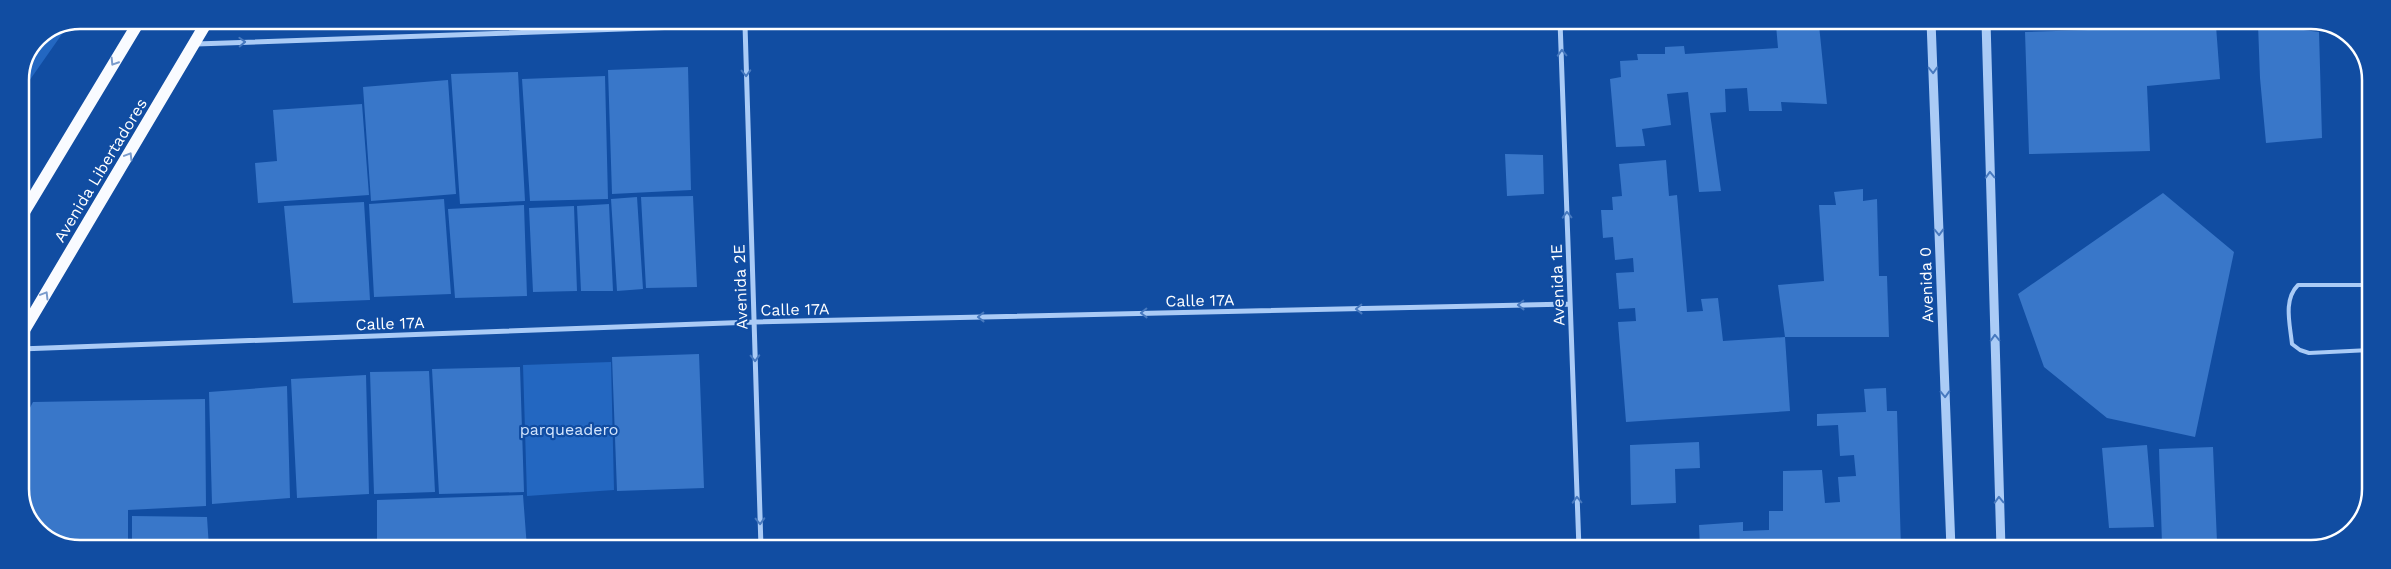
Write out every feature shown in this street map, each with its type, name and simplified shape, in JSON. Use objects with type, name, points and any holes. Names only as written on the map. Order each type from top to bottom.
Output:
[{"type":"main road","points":[[29,204],[135,29]]},
{"type":"main road","name":"Avenida Libertadores","points":[[29,322],[202,29]]},
{"type":"street","points":[[193,44],[629,29]]},
{"type":"street","name":"Avenida 2E","points":[[745,29],[761,540]]},
{"type":"street","name":"Avenida 1E","points":[[1560,29],[1579,540]]},
{"type":"street","name":"Avenida 0","points":[[1931,29],[1951,540]]},
{"type":"street","points":[[1986,29],[2001,540]]},
{"type":"street","name":"Calle 17A","points":[[29,349],[754,322],[1570,304]]},
{"type":"lane","points":[[2362,285],[2298,285],[2290,293],[2288,303],[2292,344],[2300,350],[2309,353],[2362,350]]},
{"type":"green space","points":[[63,32],[29,81],[30,70],[37,51],[51,37]]},
{"type":"green space","name":"parqueadero","points":[[611,362],[614,490],[527,496],[523,365]]},
{"type":"building","points":[[1776,29],[1819,29],[1827,104],[1781,102],[1782,111],[1749,111],[1747,88],[1725,89],[1726,112],[1710,113],[1721,191],[1699,192],[1688,92],[1667,94],[1671,125],[1642,129],[1645,146],[1616,147],[1610,79],[1621,77],[1620,61],[1638,60],[1637,54],[1665,54],[1665,47],[1684,46],[1685,54],[1778,48]]},
{"type":"building","points":[[2120,29],[2216,29],[2220,79],[2147,86],[2150,151],[2029,154],[2025,32]]},
{"type":"building","points":[[2258,29],[2296,29],[2319,32],[2322,138],[2266,143],[2260,78]]},
{"type":"building","points":[[688,67],[691,190],[612,194],[608,70]]},
{"type":"building","points":[[518,72],[525,201],[460,204],[451,74]]},
{"type":"building","points":[[605,76],[608,199],[530,201],[522,79]]},
{"type":"building","points":[[448,80],[456,194],[371,201],[363,87]]},
{"type":"building","points":[[362,104],[369,195],[258,203],[255,163],[277,161],[273,110]]},
{"type":"building","points":[[1505,154],[1543,155],[1544,194],[1507,196]]},
{"type":"building","points":[[1666,160],[1669,196],[1677,195],[1687,312],[1703,311],[1701,299],[1718,298],[1723,341],[1785,337],[1790,411],[1626,422],[1618,322],[1636,321],[1635,308],[1619,309],[1616,273],[1634,272],[1633,258],[1615,260],[1613,237],[1603,238],[1601,210],[1613,210],[1612,197],[1622,196],[1619,164]]},
{"type":"building","points":[[1863,189],[1863,201],[1877,199],[1879,276],[1887,276],[1889,337],[1785,337],[1778,285],[1824,281],[1819,205],[1836,205],[1834,192]]},
{"type":"building","points":[[2163,193],[2234,252],[2195,437],[2107,418],[2044,367],[2018,294]]},
{"type":"building","points":[[693,196],[697,287],[646,288],[641,197]]},
{"type":"building","points":[[637,197],[643,289],[617,291],[611,199]]},
{"type":"building","points":[[444,199],[451,294],[374,297],[369,204]]},
{"type":"building","points":[[364,202],[370,300],[293,303],[284,206]]},
{"type":"building","points":[[609,204],[613,291],[581,291],[577,206]]},
{"type":"building","points":[[524,205],[527,296],[455,298],[448,209]]},
{"type":"building","points":[[574,206],[577,291],[533,292],[529,208]]},
{"type":"building","points":[[699,354],[704,488],[617,491],[612,357]]},
{"type":"building","points":[[520,367],[524,492],[439,494],[432,369]]},
{"type":"building","points":[[429,371],[435,492],[374,494],[370,372]]},
{"type":"building","points":[[366,375],[369,494],[297,498],[291,379]]},
{"type":"building","points":[[287,386],[290,498],[212,504],[209,392]]},
{"type":"building","points":[[1886,388],[1887,411],[1897,411],[1901,540],[1700,540],[1699,525],[1743,522],[1743,531],[1769,530],[1769,511],[1783,511],[1783,471],[1822,470],[1825,503],[1840,502],[1838,477],[1856,476],[1854,455],[1840,456],[1838,425],[1817,426],[1817,414],[1866,412],[1864,389]]},
{"type":"building","points":[[205,399],[206,506],[128,510],[128,540],[70,539],[49,530],[37,518],[30,502],[29,410],[33,402]]},
{"type":"building","points":[[1699,442],[1700,468],[1675,469],[1676,503],[1631,505],[1630,445]]},
{"type":"building","points":[[2147,445],[2154,527],[2109,528],[2102,448]]},
{"type":"building","points":[[2213,447],[2217,540],[2162,540],[2159,449]]},
{"type":"building","points":[[523,495],[526,540],[377,540],[377,500]]},
{"type":"building","points":[[132,516],[207,517],[208,540],[132,540]]}]
